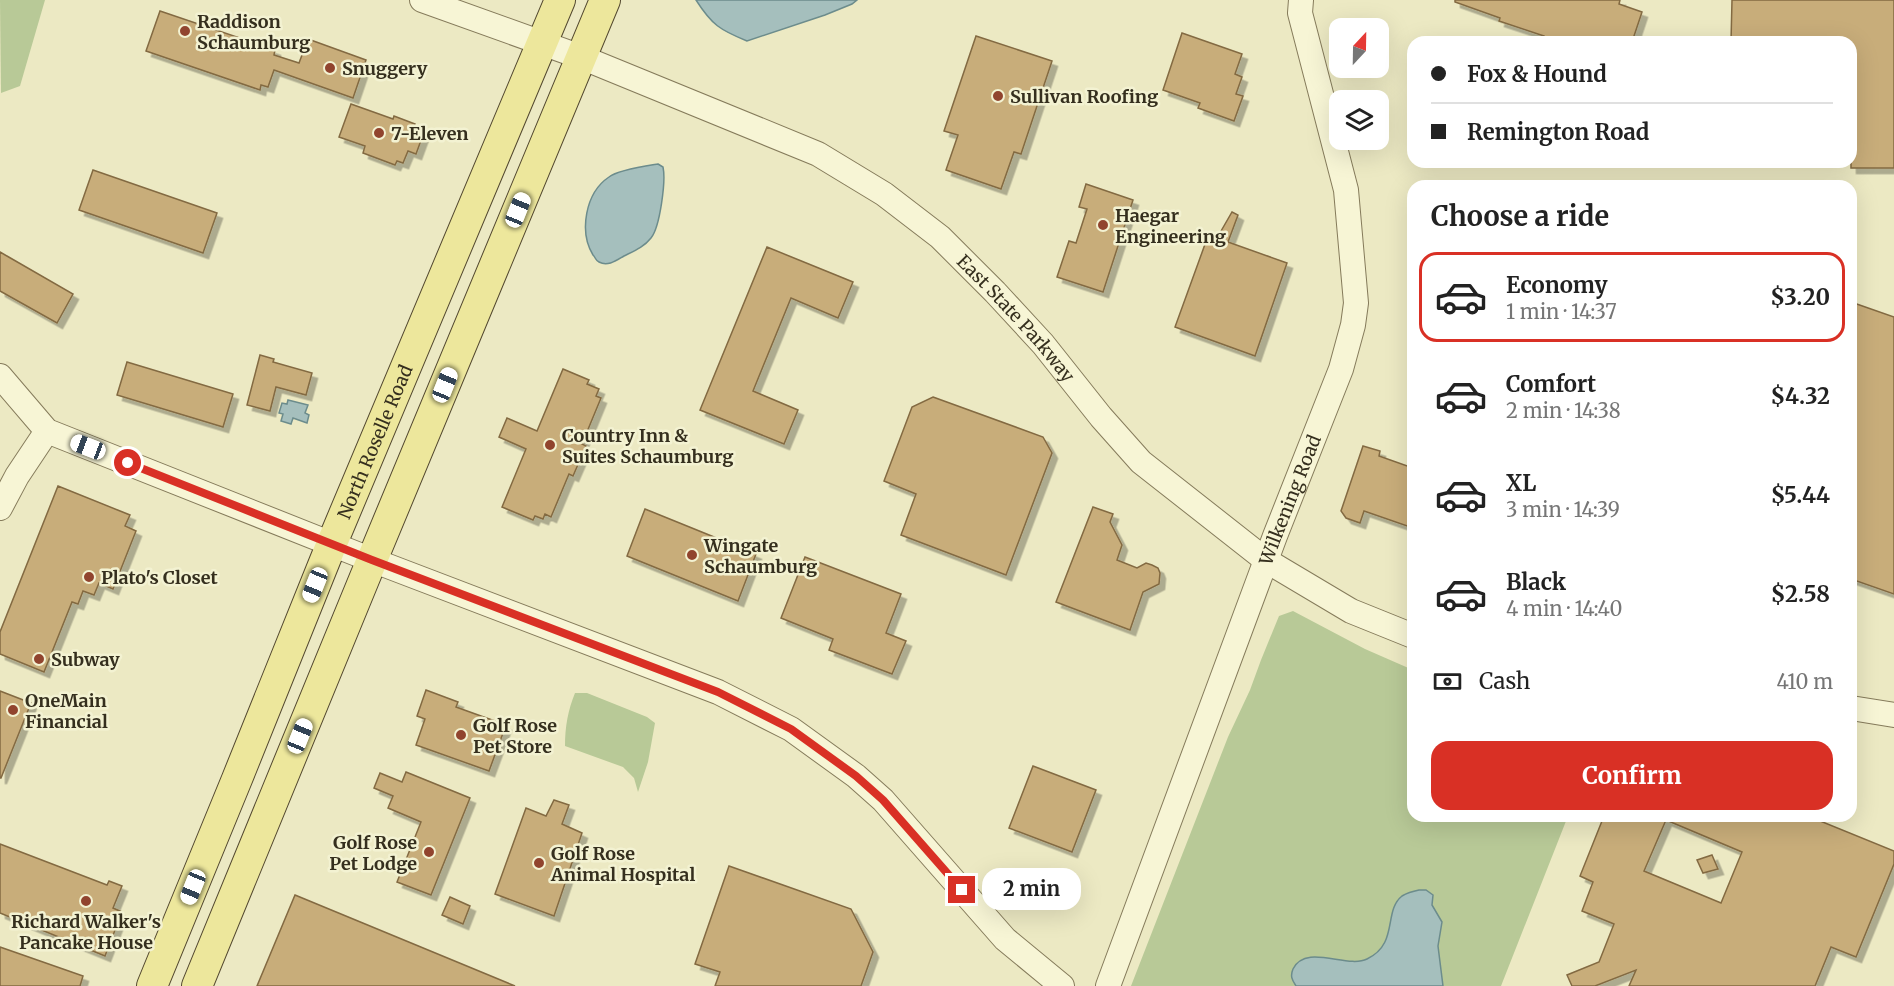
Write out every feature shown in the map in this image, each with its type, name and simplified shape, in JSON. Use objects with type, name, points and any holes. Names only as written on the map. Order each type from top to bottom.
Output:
[{"type":"main road","name":"North Roselle Road","points":[[152,986],[332,543],[560,0]]},
{"type":"main road","points":[[198,986],[372,560],[606,0]]},
{"type":"street","name":"East State Parkway","points":[[422,0],[581,57],[818,154],[884,194],[940,237],[995,292],[1043,344],[1101,417],[1141,462],[1267,561],[1351,611],[1407,634]]},
{"type":"street","name":"Wilkening Road","points":[[1108,986],[1341,369],[1356,303],[1346,190],[1300,13],[1301,0]]},
{"type":"street","points":[[0,376],[47,430],[372,560],[718,692],[791,729],[856,776],[883,800],[1005,939],[1062,986]]},
{"type":"street","points":[[0,508],[17,476],[47,430]]},
{"type":"street","points":[[1857,709],[1894,715]]},
{"type":"green space","points":[[0,0],[45,0],[20,86],[1,93]]},
{"type":"green space","points":[[1293,611],[1365,649],[1407,667],[1407,822],[1566,822],[1501,986],[1131,986],[1228,737],[1250,690],[1279,616]]},
{"type":"green space","points":[[575,693],[587,693],[647,717],[655,723],[648,762],[638,792],[634,778],[623,767],[565,746],[567,719]]},
{"type":"water","points":[[696,0],[857,0],[825,15],[747,41],[717,26]]},
{"type":"water","points":[[658,164],[663,167],[663,193],[660,214],[651,238],[639,248],[612,262],[606,264],[598,261],[593,255],[586,235],[587,213],[594,193],[609,177],[619,172]]},
{"type":"water","points":[[288,400],[308,405],[305,413],[309,415],[307,423],[293,418],[291,424],[281,421],[283,414],[279,413],[282,403],[287,404]]},
{"type":"water","points":[[1426,890],[1433,895],[1432,905],[1442,922],[1438,946],[1443,986],[1296,986],[1292,978],[1293,969],[1307,958],[1359,961],[1377,953],[1387,936],[1396,902],[1402,896]]},
{"type":"building","points":[[1455,0],[1620,0],[1619,4],[1642,12],[1634,36],[1544,36],[1499,21],[1500,18],[1455,2]]},
{"type":"building","points":[[1732,0],[1894,0],[1894,168],[1857,168],[1857,36],[1731,36]]},
{"type":"building","name":"Raddison Schaumburg","points":[[160,11],[275,50],[274,55],[299,63],[308,39],[366,60],[353,98],[274,70],[268,87],[261,85],[260,90],[146,51]]},
{"type":"building","points":[[1182,33],[1242,54],[1235,74],[1242,77],[1236,94],[1243,96],[1234,121],[1198,108],[1200,103],[1163,90]]},
{"type":"building","name":"Sullivan Roofing","points":[[976,36],[1052,61],[1021,154],[1014,152],[1001,189],[946,170],[958,135],[944,131]]},
{"type":"building","name":"7-Eleven","points":[[351,104],[415,124],[413,131],[423,135],[416,154],[408,151],[403,163],[397,161],[395,165],[363,153],[365,146],[339,137]]},
{"type":"building","points":[[93,170],[217,213],[203,253],[79,210]]},
{"type":"building","name":"Haegar Engineering","points":[[1086,184],[1133,200],[1103,292],[1057,277],[1069,241],[1076,243],[1087,209],[1079,207]]},
{"type":"building","points":[[1232,212],[1238,215],[1228,242],[1287,263],[1255,356],[1175,327],[1208,236],[1217,238]]},
{"type":"building","points":[[767,247],[853,282],[838,318],[791,298],[753,391],[798,410],[784,444],[700,410]]},
{"type":"building","points":[[0,252],[73,294],[57,323],[0,291]]},
{"type":"building","points":[[1857,304],[1894,317],[1894,594],[1857,581]]},
{"type":"building","points":[[260,355],[274,359],[273,362],[312,373],[306,395],[276,387],[270,411],[247,405]]},
{"type":"building","points":[[127,362],[233,394],[223,427],[117,395]]},
{"type":"building","name":"Country Inn & Suites Schaumburg","points":[[563,369],[589,380],[587,384],[599,389],[596,396],[601,398],[582,444],[586,446],[573,476],[569,474],[551,517],[545,514],[543,519],[535,516],[533,520],[502,507],[526,449],[499,437],[507,418],[537,431]]},
{"type":"building","points":[[933,397],[1043,437],[1052,453],[1006,575],[901,535],[916,494],[884,481],[912,407]]},
{"type":"building","points":[[1363,446],[1380,451],[1379,456],[1407,466],[1407,526],[1364,511],[1360,523],[1346,518],[1341,511]]},
{"type":"building","points":[[58,486],[130,515],[125,526],[136,531],[113,589],[99,583],[94,595],[83,591],[78,604],[72,602],[44,672],[0,654],[0,632]]},
{"type":"building","points":[[1093,507],[1113,514],[1110,522],[1122,545],[1117,560],[1137,568],[1146,563],[1158,568],[1160,573],[1159,584],[1143,592],[1130,630],[1056,602]]},
{"type":"building","name":"Wingate Schaumburg","points":[[645,509],[756,554],[738,601],[627,556]]},
{"type":"building","points":[[805,557],[901,594],[886,633],[906,641],[892,674],[829,650],[833,639],[781,618]]},
{"type":"building","name":"Golf Rose Pet Store","points":[[426,690],[458,702],[456,707],[506,725],[489,771],[416,745],[425,719],[417,716]]},
{"type":"building","points":[[0,691],[31,703],[1,778],[0,778]]},
{"type":"building","points":[[1033,766],[1096,790],[1072,852],[1009,828]]},
{"type":"building","name":"Golf Rose Pet Lodge","points":[[406,772],[470,798],[431,895],[397,882],[421,822],[388,808],[393,796],[374,788],[380,773],[402,782]]},
{"type":"building","name":"Golf Rose Animal Hospital","points":[[554,800],[569,805],[562,824],[582,833],[554,916],[495,894],[526,808],[546,816]]},
{"type":"building","points":[[1602,822],[1665,822],[1644,871],[1721,903],[1742,852],[1671,822],[1823,822],[1894,851],[1894,864],[1856,957],[1831,947],[1815,986],[1629,986],[1636,970],[1595,986],[1572,986],[1567,975],[1599,962],[1614,924],[1582,911],[1593,882],[1580,876]]},
{"type":"building","points":[[0,844],[107,885],[109,881],[122,886],[113,908],[122,912],[105,956],[0,913]]},
{"type":"building","points":[[1712,855],[1718,869],[1703,873],[1697,860]]},
{"type":"building","points":[[729,866],[851,909],[873,952],[861,986],[715,986],[720,972],[695,964]]},
{"type":"building","points":[[295,895],[515,986],[257,986]]},
{"type":"building","points":[[450,897],[470,906],[463,924],[442,915]]},
{"type":"building","points":[[0,947],[83,976],[80,986],[0,986]]},
{"type":"place","name":"Raddison Schaumburg","points":[[185,31]]},
{"type":"place","name":"Snuggery","points":[[330,68]]},
{"type":"place","name":"Sullivan Roofing","points":[[998,96]]},
{"type":"place","name":"7-Eleven","points":[[379,133]]},
{"type":"place","name":"Haegar Engineering","points":[[1103,225]]},
{"type":"place","name":"Country Inn & Suites Schaumburg","points":[[550,445]]},
{"type":"place","name":"Wingate Schaumburg","points":[[692,555]]},
{"type":"place","name":"Plato's Closet","points":[[89,577]]},
{"type":"place","name":"Subway","points":[[39,659]]},
{"type":"place","name":"OneMain Financial","points":[[13,710]]},
{"type":"place","name":"Golf Rose Pet Store","points":[[461,735]]},
{"type":"place","name":"Golf Rose Pet Lodge","points":[[429,852]]},
{"type":"place","name":"Golf Rose Animal Hospital","points":[[539,863]]},
{"type":"place","name":"Richard Walker's Pancake House","points":[[86,901]]},
{"type":"route","points":[[128,463],[372,560],[718,692],[791,729],[856,776],[883,800],[962,890]]}]
